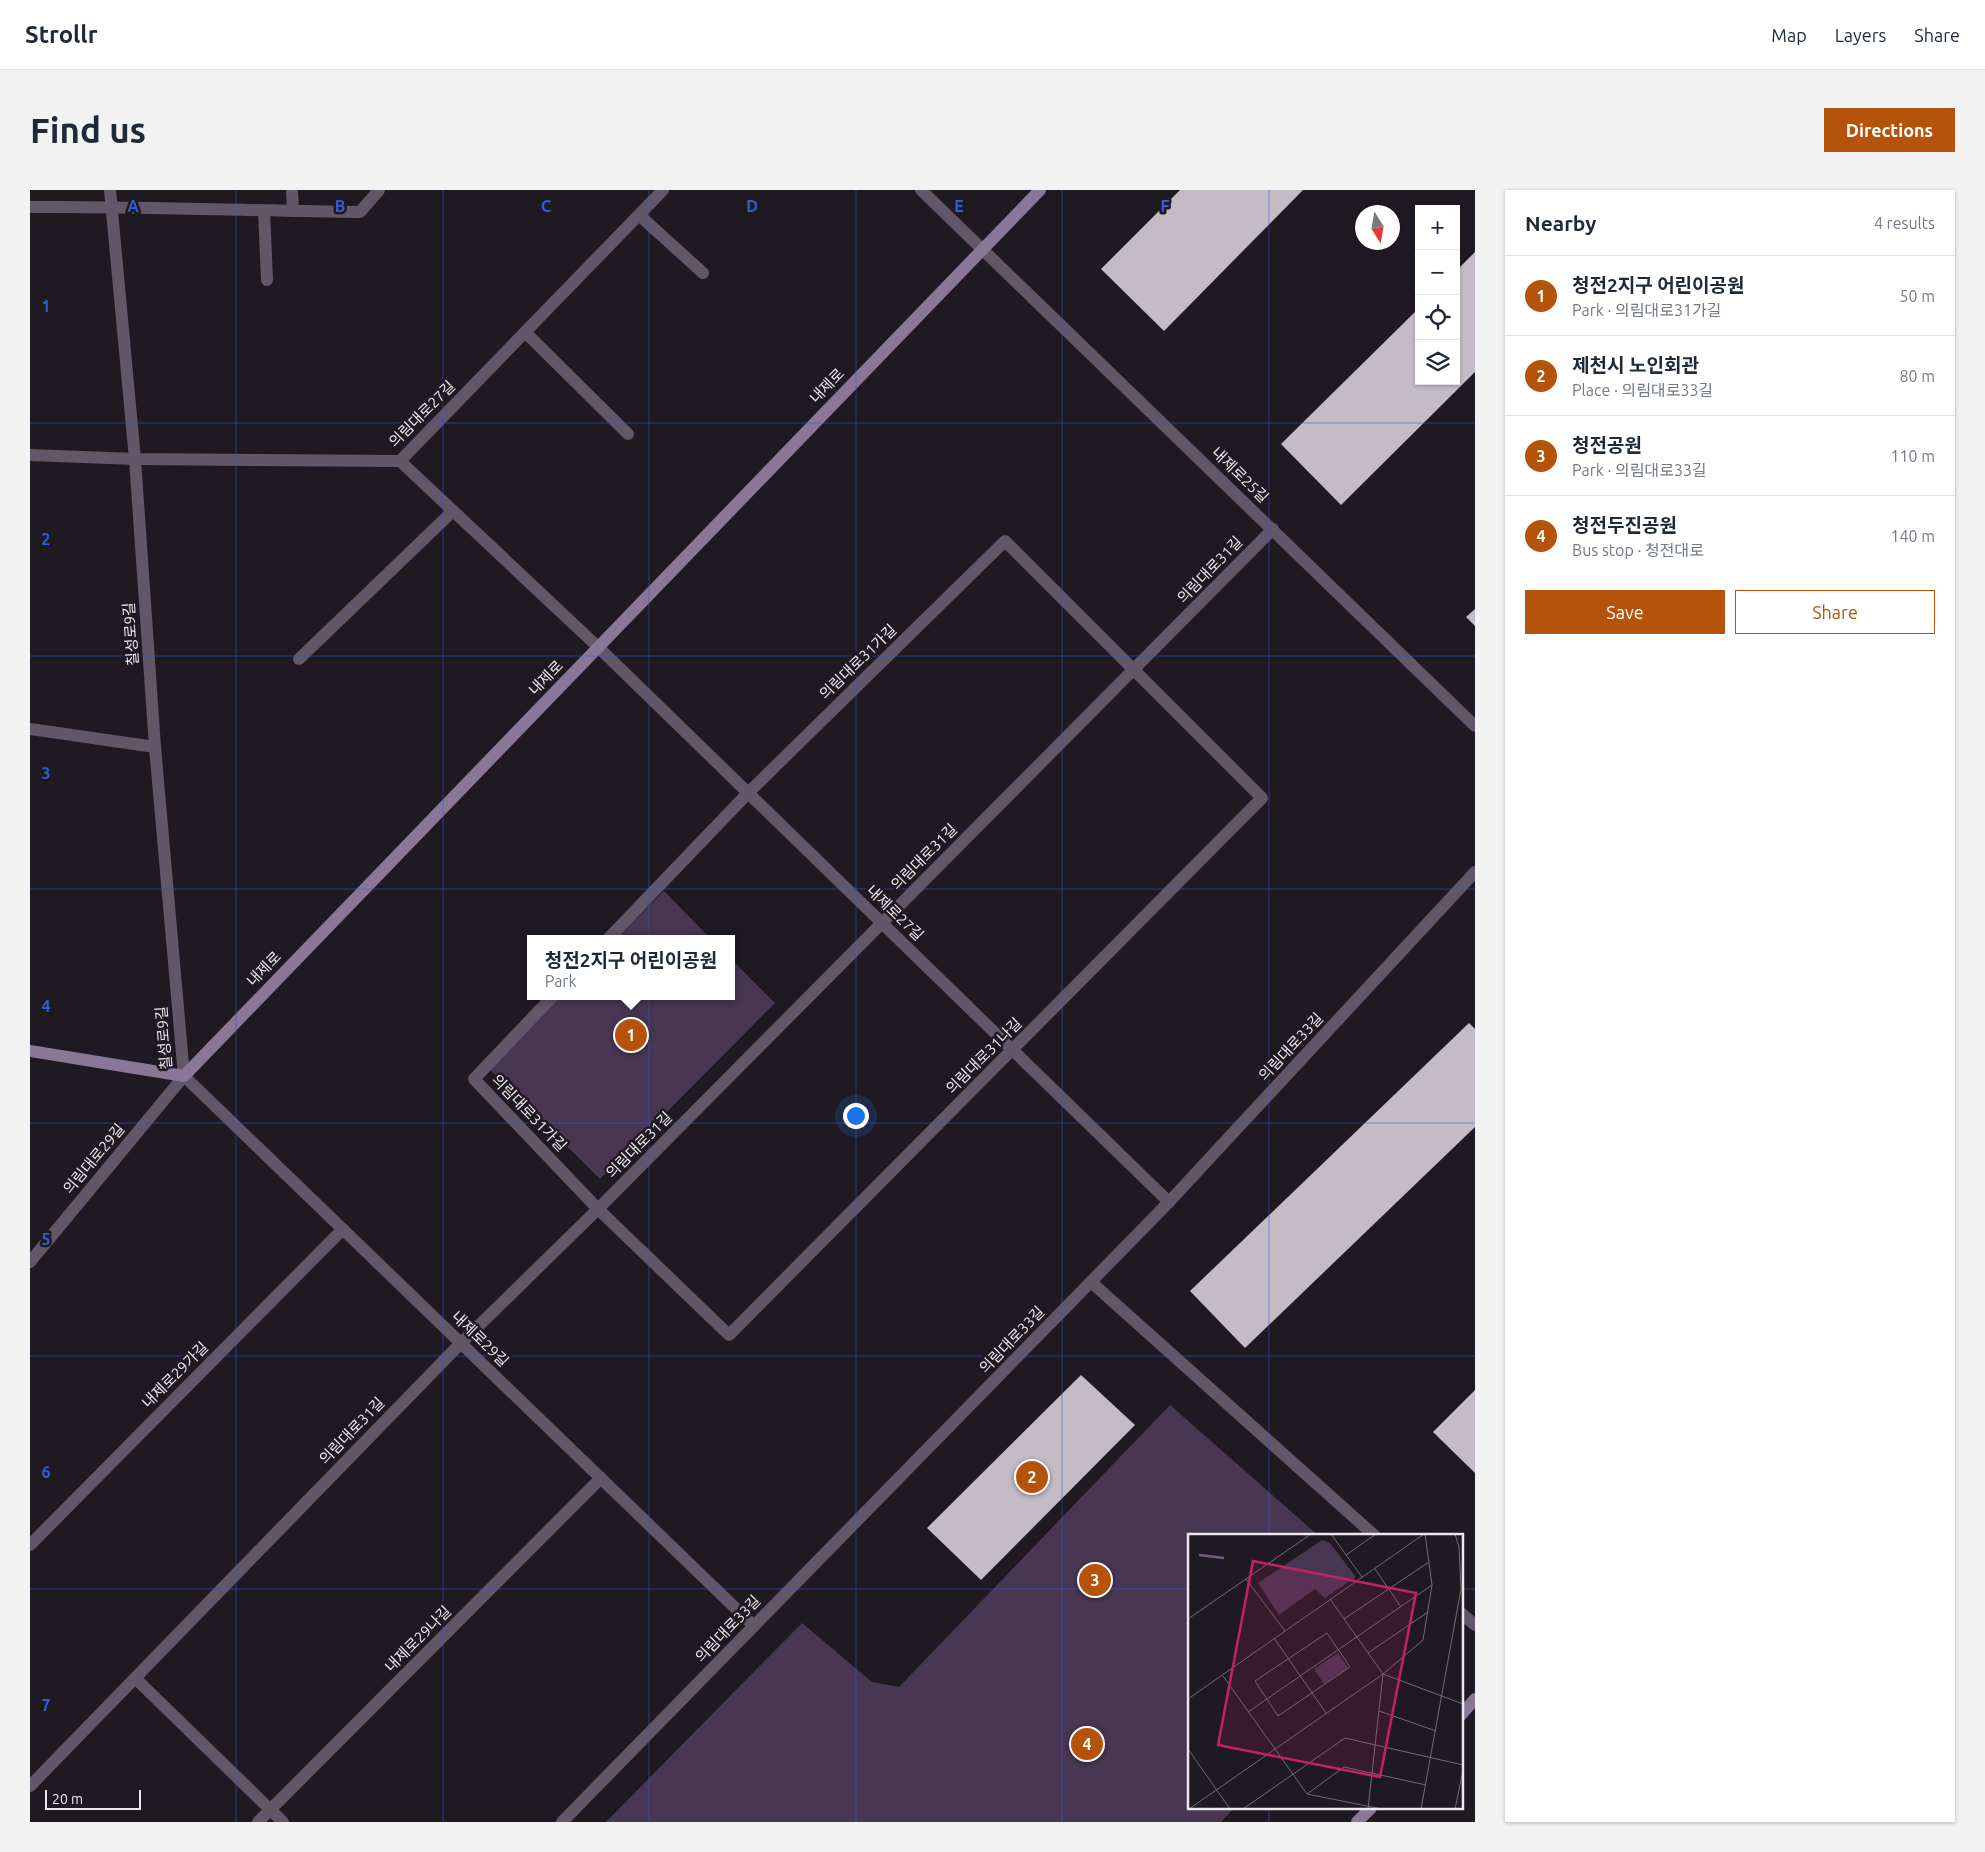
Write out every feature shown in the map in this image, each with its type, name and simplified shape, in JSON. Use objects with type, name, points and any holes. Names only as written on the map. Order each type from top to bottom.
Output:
[{"type":"street","name":"칠성로9길","points":[[110,190],[135,459],[155,747],[184,1076]]},
{"type":"street","points":[[292,190],[293,211]]},
{"type":"street","points":[[30,207],[111,206],[360,212],[379,190]]},
{"type":"street","name":"의림대로27길","points":[[30,455],[135,459],[400,461],[663,190]]},
{"type":"street","name":"내제로25길","points":[[921,190],[1475,726]]},
{"type":"street","name":"내제로","points":[[184,1076],[1040,190]]},
{"type":"street","points":[[264,211],[267,280]]},
{"type":"street","points":[[639,215],[703,273]]},
{"type":"street","points":[[525,332],[628,434]]},
{"type":"street","name":"내제로27길","points":[[400,461],[598,647],[1169,1202]]},
{"type":"street","points":[[299,658],[453,511]]},
{"type":"street","name":"의림대로31길","points":[[30,1786],[461,1343],[598,1209],[1273,529]]},
{"type":"street","name":"의림대로31가길","points":[[612,935],[748,793],[1005,542],[1134,671]]},
{"type":"street","name":"의림대로31나길","points":[[598,1209],[729,1335],[1262,798],[1134,671]]},
{"type":"street","points":[[30,729],[155,747]]},
{"type":"street","name":"의림대로33길","points":[[562,1822],[1169,1202],[1475,872]]},
{"type":"street","name":"의림대로31가길","points":[[549,1000],[474,1079],[598,1209]]},
{"type":"street","points":[[30,1051],[184,1076]]},
{"type":"street","name":"내제로29길","points":[[184,1076],[754,1626]]},
{"type":"street","name":"의림대로29길","points":[[30,1262],[184,1076]]},
{"type":"street","name":"내제로29가길","points":[[30,1545],[343,1228]]},
{"type":"street","points":[[1091,1282],[1372,1534]]},
{"type":"street","name":"내제로29나길","points":[[258,1822],[601,1478]]},
{"type":"street","points":[[1462,1614],[1475,1625]]},
{"type":"street","points":[[135,1678],[283,1822]]},
{"type":"street","points":[[1462,1714],[1475,1699]]},
{"type":"street","points":[[1357,1822],[1369,1810]]},
{"type":"shaded area","points":[[664,891],[707,935],[620,935]]},
{"type":"shaded area","points":[[735,963],[775,1003],[600,1179],[487,1067],[555,1000],[735,1000]]},
{"type":"shaded area","points":[[1170,1405],[1317,1534],[1188,1534],[1188,1810],[1232,1810],[1221,1822],[606,1822],[802,1623],[872,1682],[899,1687]]},
{"type":"building","points":[[1180,190],[1303,190],[1164,331],[1101,269]]},
{"type":"building","points":[[1475,252],[1475,372],[1341,505],[1281,444],[1415,312],[1415,385],[1460,385],[1460,267]]},
{"type":"building","points":[[1475,609],[1475,626],[1466,617]]},
{"type":"building","points":[[1469,1023],[1475,1029],[1475,1127],[1245,1348],[1190,1291]]},
{"type":"building","points":[[1081,1375],[1135,1425],[981,1580],[927,1528]]},
{"type":"building","points":[[1475,1390],[1475,1473],[1433,1432]]},
{"type":"place","name":"청전2지구 어린이공원","points":[[631,1035]]},
{"type":"place","name":"제천시 노인회관","points":[[1032,1477]]},
{"type":"place","name":"청전공원","points":[[1095,1580]]},
{"type":"place","name":"청전두진공원","points":[[1087,1744]]}]
